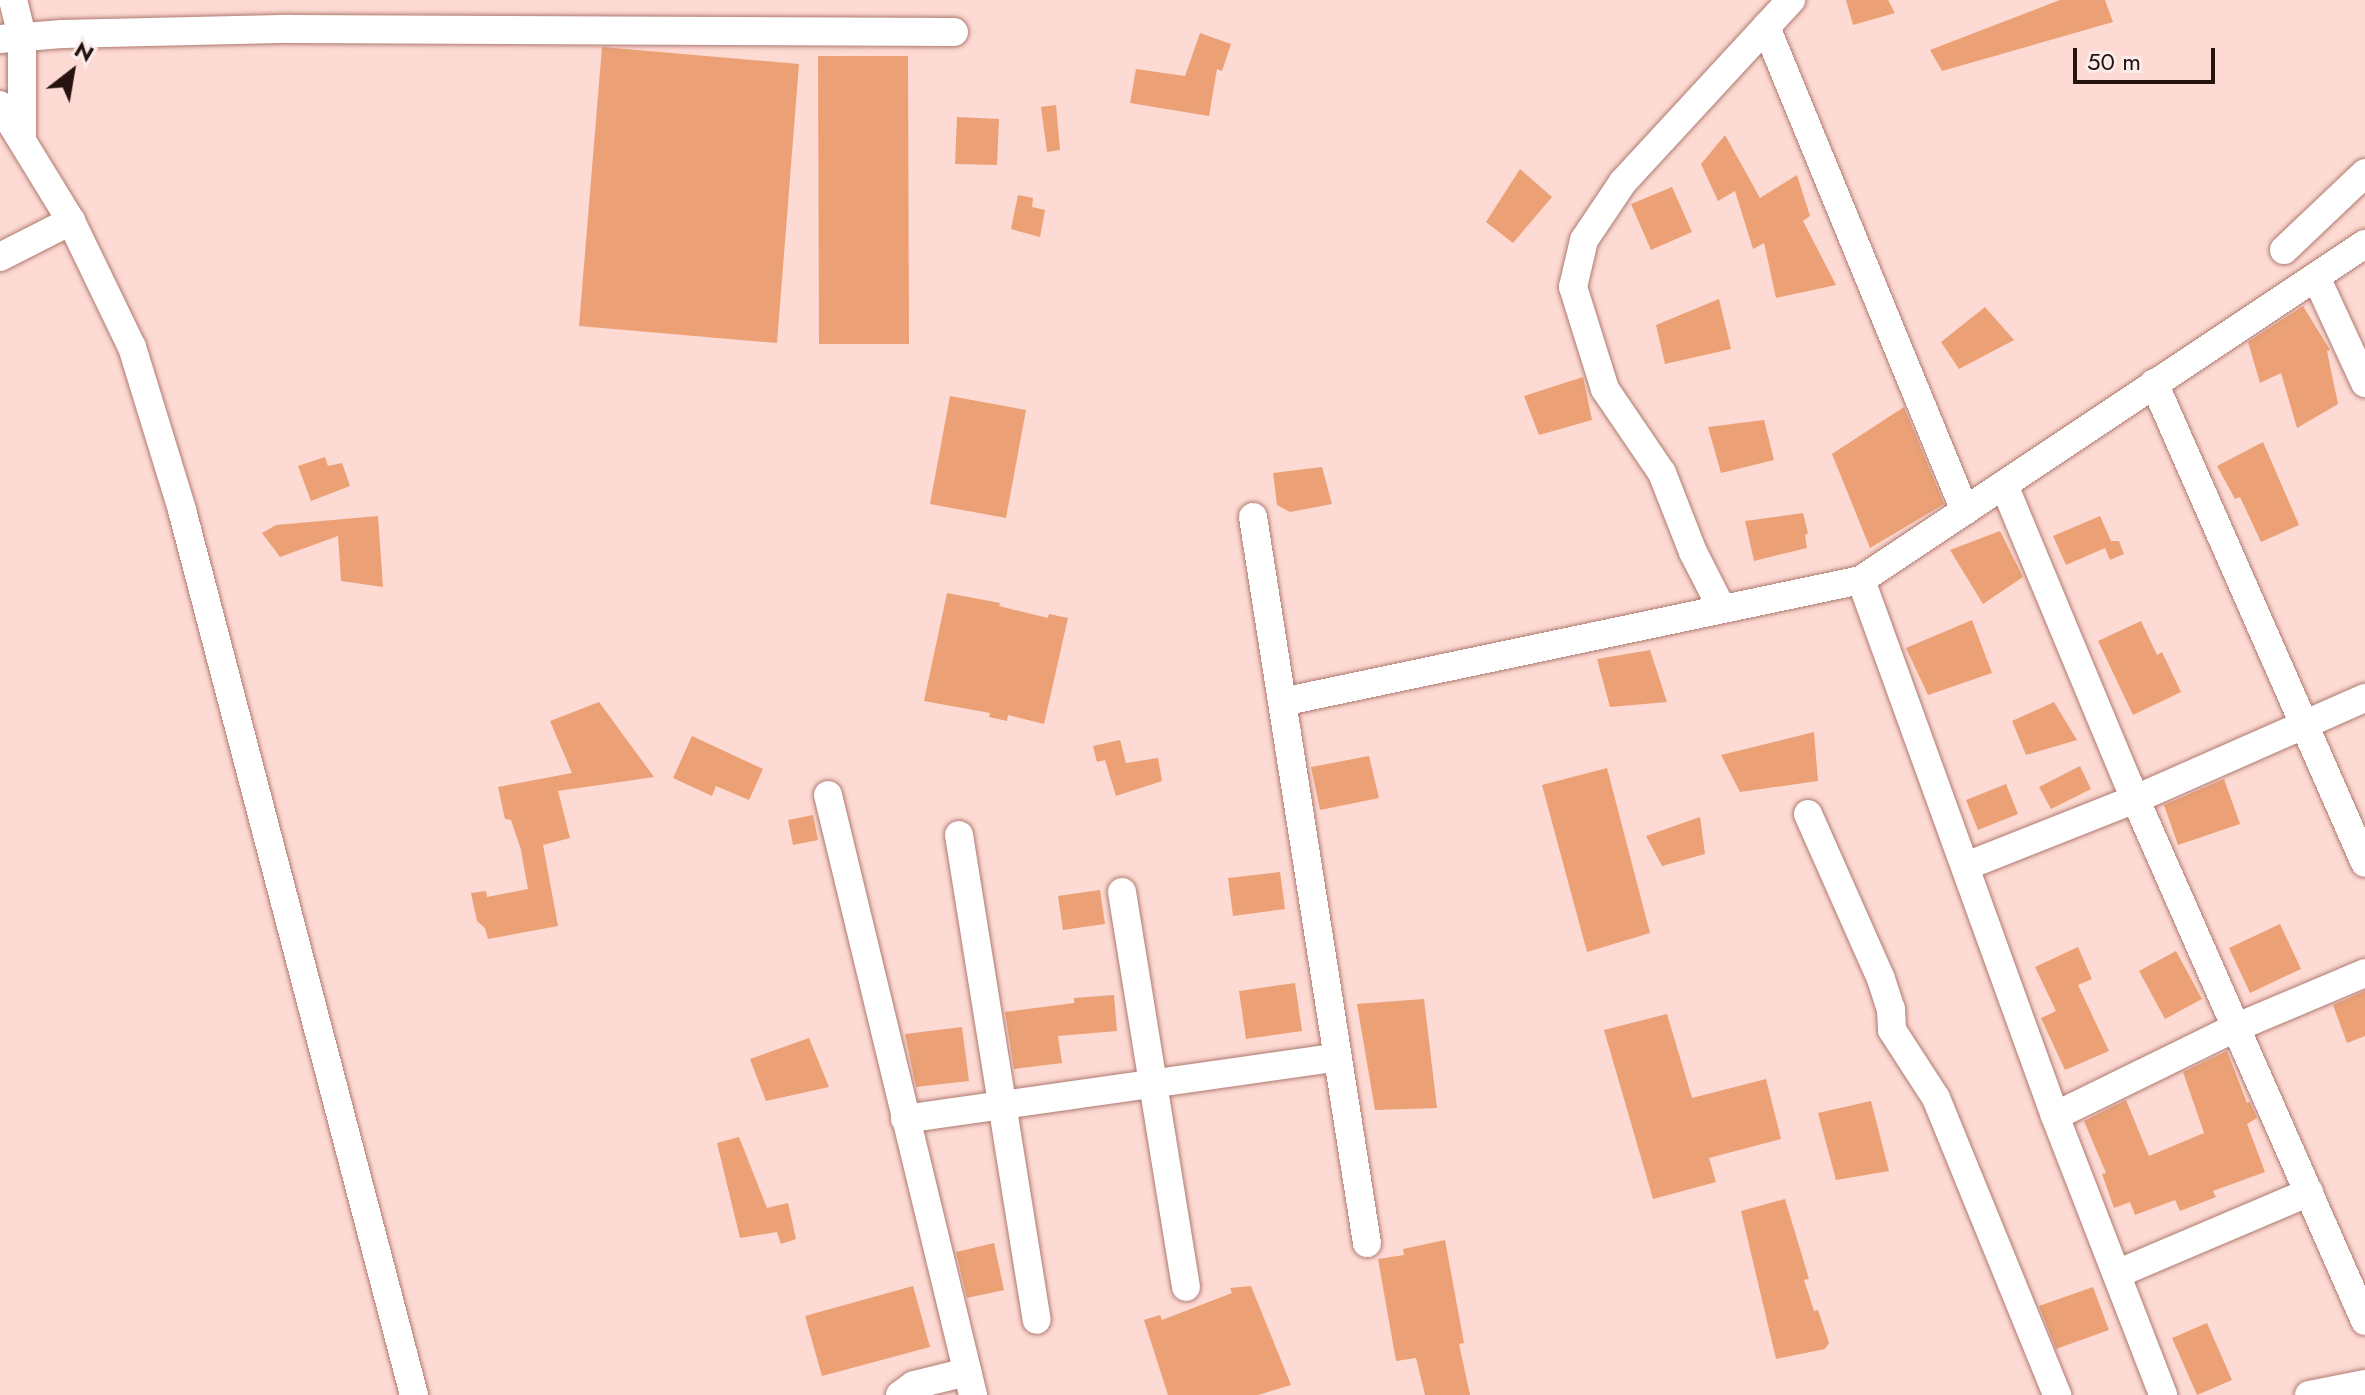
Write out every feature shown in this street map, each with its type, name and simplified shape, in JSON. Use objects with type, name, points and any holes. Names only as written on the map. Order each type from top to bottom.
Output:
[{"type":"street","points":[[13,0],[11,38],[22,138]]},
{"type":"street","points":[[1722,609],[1693,552],[1662,473],[1605,389],[1573,287],[1576,262],[1584,240],[1623,182],[1791,0]]},
{"type":"street","points":[[1766,27],[1965,511]]},
{"type":"street","points":[[11,38],[291,29],[954,32]]},
{"type":"street","points":[[0,105],[71,221],[132,347],[182,510],[414,1395]]},
{"type":"street","points":[[2284,250],[2365,173]]},
{"type":"street","points":[[0,257],[71,221]]},
{"type":"street","points":[[1282,702],[1861,580],[2365,244]]},
{"type":"street","points":[[2316,277],[2365,383]]},
{"type":"street","points":[[2154,383],[2365,863]]},
{"type":"street","points":[[2004,485],[2127,780],[2138,798],[2235,1028],[2365,1321]]},
{"type":"street","points":[[1253,517],[1367,1243]]},
{"type":"street","points":[[1861,580],[2055,1116],[2163,1395]]},
{"type":"street","points":[[1966,866],[2138,798],[2365,698]]},
{"type":"street","points":[[828,795],[970,1383],[914,1385],[900,1395]]},
{"type":"street","points":[[1808,814],[1881,979],[1891,1009],[1892,1030],[1936,1098],[2057,1395]]},
{"type":"street","points":[[959,835],[1037,1320]]},
{"type":"street","points":[[1122,892],[1186,1287]]},
{"type":"street","points":[[2055,1116],[2235,1028],[2365,973]]},
{"type":"street","points":[[905,1119],[1336,1058]]},
{"type":"street","points":[[2117,1274],[2309,1192]]},
{"type":"street","points":[[2309,1395],[2365,1384]]},
{"type":"building","points":[[1846,0],[1888,0],[1895,13],[1853,25]]},
{"type":"building","points":[[2060,0],[2105,0],[2113,22],[1942,71],[1930,50]]},
{"type":"building","points":[[1200,33],[1231,44],[1222,71],[1217,69],[1209,116],[1130,103],[1136,69],[1185,76]]},
{"type":"building","points":[[602,47],[799,64],[777,343],[579,326]]},
{"type":"building","points":[[818,56],[908,56],[909,344],[819,344]]},
{"type":"building","points":[[1056,105],[1060,150],[1047,152],[1041,107]]},
{"type":"building","points":[[957,117],[999,119],[997,165],[955,164]]},
{"type":"building","points":[[1725,135],[1760,198],[1797,175],[1810,216],[1803,221],[1836,285],[1776,298],[1764,243],[1753,249],[1735,191],[1718,201],[1701,164]]},
{"type":"building","points":[[1520,169],[1552,197],[1513,243],[1486,222]]},
{"type":"building","points":[[1672,187],[1692,232],[1651,250],[1631,204]]},
{"type":"building","points":[[1018,195],[1033,198],[1032,207],[1045,210],[1040,237],[1011,229]]},
{"type":"building","points":[[1719,299],[1731,349],[1665,364],[1656,325]]},
{"type":"building","points":[[2303,306],[2330,350],[2327,351],[2338,404],[2297,428],[2281,373],[2260,383],[2248,342]]},
{"type":"building","points":[[1985,307],[2014,340],[1959,369],[1941,342]]},
{"type":"building","points":[[1583,377],[1592,420],[1539,435],[1524,396]]},
{"type":"building","points":[[950,396],[1026,410],[1006,518],[930,504]]},
{"type":"building","points":[[1904,407],[1944,504],[1870,548],[1832,454]]},
{"type":"building","points":[[1764,420],[1774,460],[1721,473],[1708,427]]},
{"type":"building","points":[[2263,442],[2299,525],[2261,542],[2240,497],[2235,499],[2217,466]]},
{"type":"building","points":[[325,457],[328,466],[342,463],[350,486],[311,501],[298,466]]},
{"type":"building","points":[[1322,467],[1332,504],[1290,512],[1277,505],[1273,473]]},
{"type":"building","points":[[1803,513],[1808,533],[1805,535],[1807,548],[1754,561],[1745,521]]},
{"type":"building","points":[[378,516],[383,587],[341,581],[338,536],[280,557],[262,533],[276,525]]},
{"type":"building","points":[[2100,516],[2111,541],[2119,541],[2124,554],[2110,560],[2105,548],[2066,565],[2053,536]]},
{"type":"building","points":[[2000,531],[2023,577],[1983,604],[1950,550]]},
{"type":"building","points":[[947,593],[1000,603],[999,606],[1048,618],[1049,614],[1068,618],[1044,724],[1008,715],[1007,721],[989,717],[990,713],[924,701]]},
{"type":"building","points":[[1972,620],[1992,673],[1928,695],[1906,648]]},
{"type":"building","points":[[2141,621],[2157,655],[2162,652],[2181,692],[2133,715],[2098,641]]},
{"type":"building","points":[[1650,650],[1667,702],[1610,707],[1597,659]]},
{"type":"building","points":[[599,702],[654,777],[558,791],[570,838],[543,845],[558,926],[488,939],[485,928],[477,921],[471,893],[486,891],[487,897],[528,889],[521,850],[511,820],[505,819],[498,787],[572,773],[550,721]]},
{"type":"building","points":[[2054,702],[2077,740],[2026,755],[2012,721]]},
{"type":"building","points":[[1814,732],[1818,781],[1740,792],[1721,755]]},
{"type":"building","points":[[692,736],[763,769],[749,800],[716,786],[712,796],[673,778]]},
{"type":"building","points":[[1120,740],[1126,763],[1158,758],[1162,781],[1116,796],[1105,760],[1097,762],[1093,746]]},
{"type":"building","points":[[1369,756],[1379,798],[1320,810],[1311,767]]},
{"type":"building","points":[[2080,766],[2091,789],[2051,809],[2039,787]]},
{"type":"building","points":[[1607,768],[1650,933],[1587,952],[1542,785]]},
{"type":"building","points":[[2224,779],[2240,824],[2178,845],[2164,805]]},
{"type":"building","points":[[2006,784],[2018,814],[1978,830],[1966,800]]},
{"type":"building","points":[[813,815],[818,840],[793,845],[788,820]]},
{"type":"building","points":[[1700,817],[1705,854],[1662,866],[1646,836]]},
{"type":"building","points":[[1280,872],[1285,909],[1233,916],[1228,878]]},
{"type":"building","points":[[1100,890],[1105,924],[1063,930],[1058,896]]},
{"type":"building","points":[[2280,924],[2301,969],[2250,993],[2229,948]]},
{"type":"building","points":[[2078,947],[2092,979],[2078,985],[2109,1051],[2065,1070],[2041,1018],[2056,1011],[2035,967]]},
{"type":"building","points":[[2176,951],[2202,999],[2165,1019],[2139,971]]},
{"type":"building","points":[[1295,983],[1302,1031],[1246,1039],[1239,991]]},
{"type":"building","points":[[2365,991],[2365,1036],[2347,1043],[2333,1005]]},
{"type":"building","points":[[1114,995],[1117,1031],[1058,1036],[1062,1063],[1014,1069],[1005,1012],[1074,1003],[1074,998]]},
{"type":"building","points":[[1424,999],[1437,1108],[1375,1110],[1357,1004]]},
{"type":"building","points":[[1667,1014],[1692,1098],[1766,1079],[1781,1139],[1709,1158],[1716,1182],[1653,1199],[1604,1030]]},
{"type":"building","points":[[962,1027],[969,1081],[916,1087],[905,1034]]},
{"type":"building","points":[[809,1038],[829,1087],[766,1101],[750,1059]]},
{"type":"building","points":[[2227,1051],[2247,1103],[2250,1102],[2257,1118],[2247,1124],[2265,1172],[2213,1191],[2216,1197],[2180,1211],[2175,1200],[2135,1215],[2130,1202],[2114,1208],[2102,1174],[2106,1173],[2084,1121],[2126,1100],[2149,1156],[2204,1133],[2183,1072]]},
{"type":"building","points":[[1871,1101],[1889,1171],[1836,1180],[1818,1113]]},
{"type":"building","points":[[739,1137],[767,1208],[788,1203],[796,1239],[781,1244],[777,1232],[740,1238],[717,1143]]},
{"type":"building","points":[[1785,1199],[1809,1279],[1804,1280],[1829,1343],[1825,1349],[1776,1359],[1741,1211]]},
{"type":"building","points":[[1445,1240],[1464,1343],[1459,1344],[1470,1395],[1425,1395],[1416,1358],[1396,1361],[1378,1259],[1404,1255],[1403,1249]]},
{"type":"building","points":[[994,1243],[1004,1290],[967,1298],[956,1252]]},
{"type":"building","points":[[913,1286],[930,1347],[822,1376],[805,1316]]},
{"type":"building","points":[[1251,1286],[1291,1385],[1258,1395],[1168,1395],[1144,1320],[1160,1315],[1162,1320],[1232,1293],[1230,1288]]},
{"type":"building","points":[[2093,1287],[2109,1330],[2056,1349],[2039,1306]]},
{"type":"building","points":[[2207,1323],[2232,1380],[2197,1395],[2172,1338]]}]
